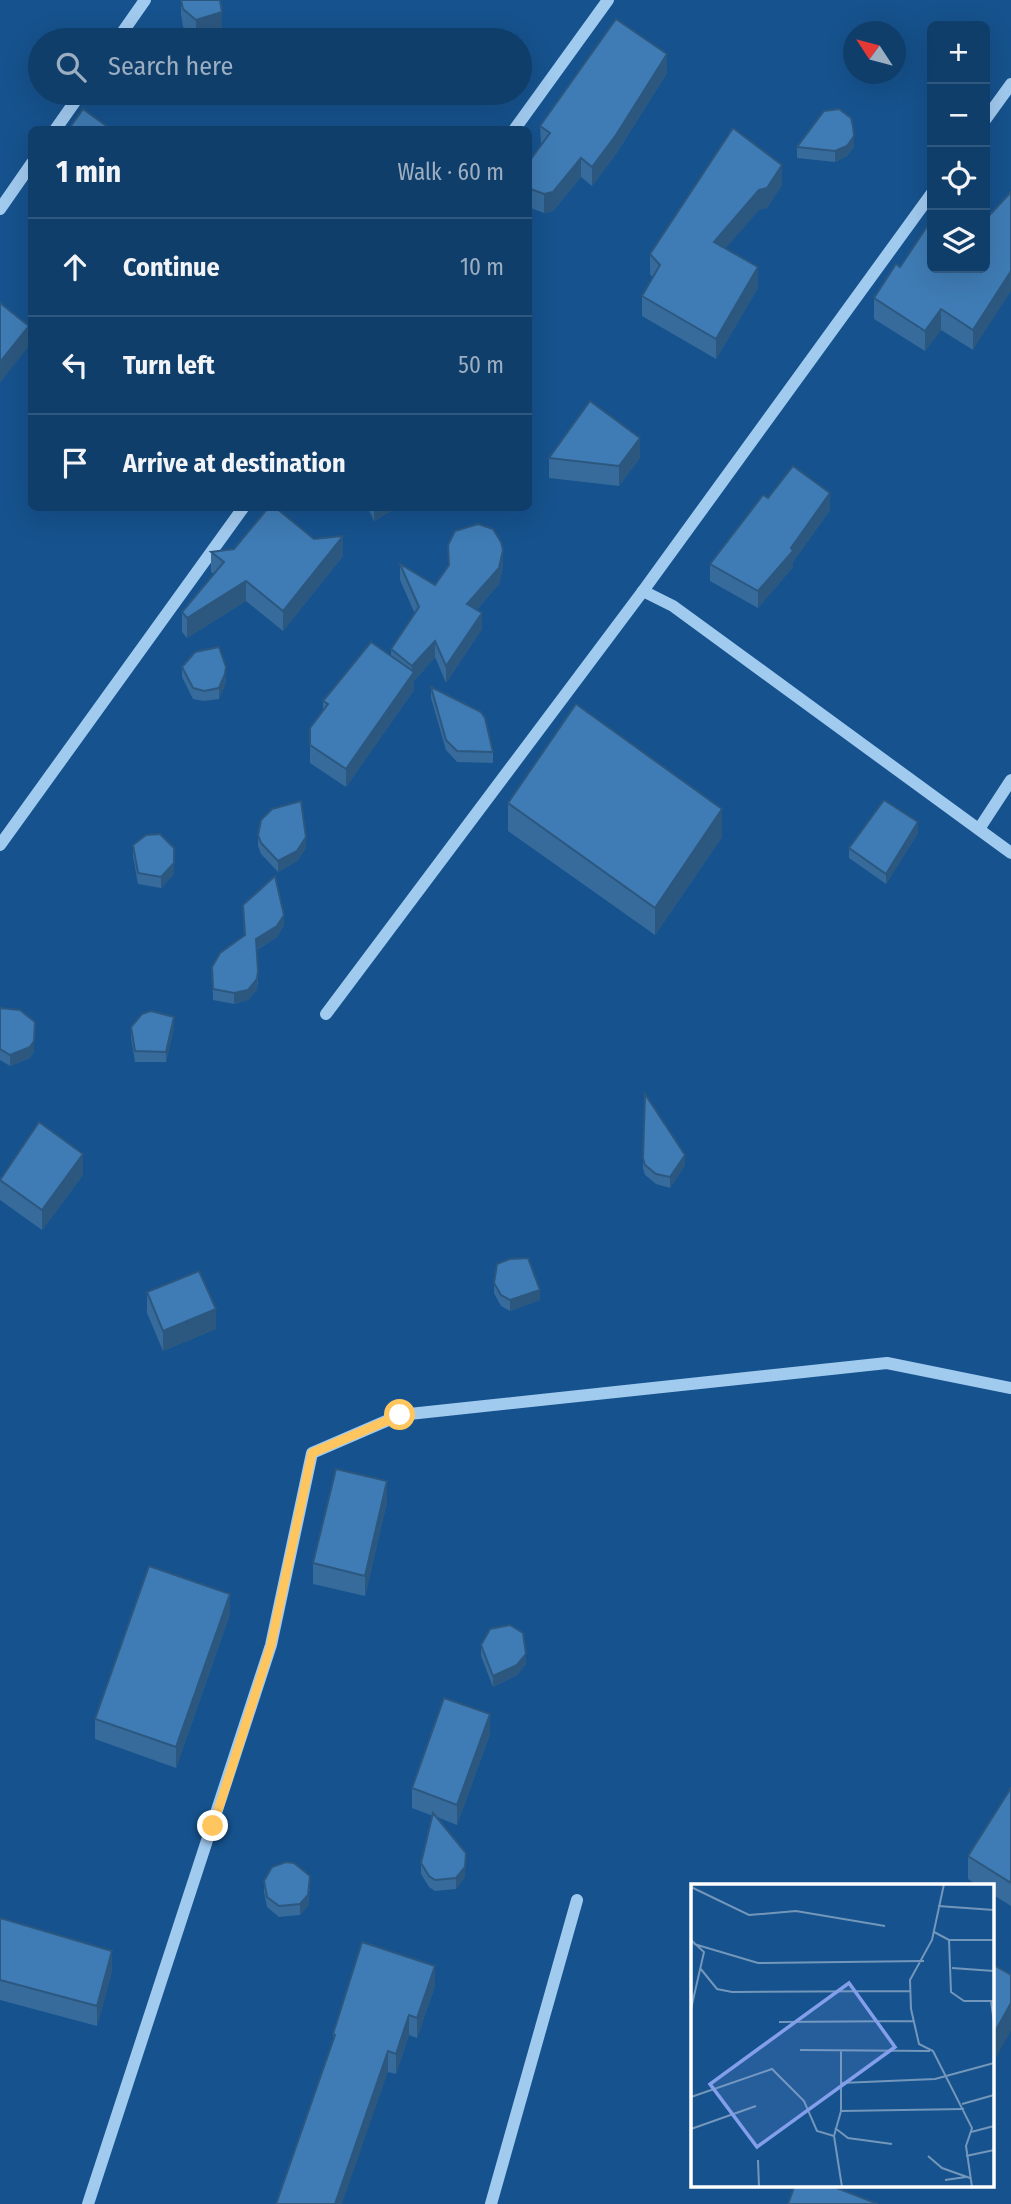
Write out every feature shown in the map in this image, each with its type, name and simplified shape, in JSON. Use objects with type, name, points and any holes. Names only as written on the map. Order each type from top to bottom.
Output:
[{"type":"street","points":[[125,28],[145,0]]},
{"type":"street","points":[[517,126],[608,0]]},
{"type":"street","points":[[990,113],[1011,84]]},
{"type":"street","points":[[58,126],[72,105]]},
{"type":"street","points":[[0,209],[28,169]]},
{"type":"street","points":[[326,1014],[643,591],[927,200]]},
{"type":"street","points":[[0,845],[241,511]]},
{"type":"street","points":[[643,591],[673,606],[1011,853]]},
{"type":"street","points":[[979,828],[1011,780]]},
{"type":"street","points":[[88,2204],[271,1645],[312,1453],[400,1415],[887,1363],[1011,1388]]},
{"type":"street","points":[[491,2204],[577,1900]]},
{"type":"building","points":[[181,0],[220,0],[222,12],[196,20],[183,9]]},
{"type":"building","points":[[616,19],[667,54],[616,135],[592,167],[581,158],[553,192],[544,194],[532,190],[532,158],[550,133],[540,126]]},
{"type":"building","points":[[83,109],[106,126],[71,126]]},
{"type":"building","points":[[839,109],[851,118],[853,127],[854,136],[847,146],[835,151],[797,147],[824,111]]},
{"type":"building","points":[[733,128],[782,165],[767,188],[759,190],[714,242],[758,267],[716,339],[642,296],[660,265],[650,254]]},
{"type":"building","points":[[1011,192],[1011,271],[973,330],[941,309],[925,331],[874,298],[896,264],[900,267],[927,226],[927,273],[990,273],[990,215]]},
{"type":"building","points":[[0,303],[28,327],[0,362]]},
{"type":"building","points":[[590,401],[640,438],[619,466],[549,458]]},
{"type":"building","points":[[793,466],[830,493],[791,548],[793,551],[758,591],[710,564],[763,495],[768,498]]},
{"type":"building","points":[[266,511],[280,511],[314,539],[343,536],[283,611],[246,581],[187,618],[182,612],[224,562],[211,552],[234,549]]},
{"type":"building","points":[[478,524],[493,529],[503,550],[499,568],[467,604],[482,613],[446,666],[435,641],[412,666],[391,649],[419,607],[400,564],[435,585],[449,565],[448,545],[455,531]]},
{"type":"building","points":[[371,642],[414,672],[346,769],[310,745],[310,728],[328,704],[323,701]]},
{"type":"building","points":[[219,647],[226,667],[219,688],[204,691],[193,688],[182,667],[195,652]]},
{"type":"building","points":[[431,687],[481,712],[485,718],[493,752],[457,751],[446,740]]},
{"type":"building","points":[[576,704],[722,809],[655,908],[508,803]]},
{"type":"building","points":[[884,800],[918,822],[886,874],[849,848]]},
{"type":"building","points":[[301,801],[306,837],[297,851],[278,861],[261,843],[258,835],[261,820],[272,809]]},
{"type":"building","points":[[160,834],[174,848],[174,863],[161,877],[138,873],[133,845],[146,835]]},
{"type":"building","points":[[275,876],[284,915],[277,926],[256,939],[257,979],[248,990],[234,993],[213,989],[212,967],[220,953],[245,935],[243,905]]},
{"type":"building","points":[[0,1008],[20,1010],[35,1022],[34,1041],[30,1047],[10,1055],[0,1049]]},
{"type":"building","points":[[151,1011],[174,1017],[166,1052],[135,1051],[131,1027],[142,1014]]},
{"type":"building","points":[[645,1094],[685,1155],[670,1177],[656,1174],[645,1165]]},
{"type":"building","points":[[39,1122],[83,1154],[42,1210],[0,1180]]},
{"type":"building","points":[[528,1258],[540,1290],[510,1300],[501,1295],[494,1283],[497,1264],[510,1259]]},
{"type":"building","points":[[199,1271],[216,1309],[163,1331],[147,1292]]},
{"type":"building","points":[[336,1469],[387,1481],[365,1576],[313,1563]]},
{"type":"building","points":[[149,1566],[230,1594],[176,1747],[95,1719]]},
{"type":"building","points":[[510,1625],[523,1633],[526,1654],[517,1665],[493,1676],[481,1645],[490,1629]]},
{"type":"building","points":[[444,1698],[490,1714],[457,1805],[412,1788]]},
{"type":"building","points":[[1011,1788],[1011,1883],[968,1856]]},
{"type":"building","points":[[433,1813],[466,1853],[465,1867],[456,1878],[435,1880],[421,1863]]},
{"type":"building","points":[[286,1862],[294,1863],[310,1876],[308,1895],[300,1904],[279,1906],[267,1897],[264,1881],[272,1867]]},
{"type":"building","points":[[0,1918],[112,1951],[97,2006],[0,1980]]},
{"type":"building","points":[[362,1942],[435,1966],[417,2018],[409,2015],[396,2054],[388,2051],[335,2204],[276,2204],[335,2035],[333,2034]]},
{"type":"building","points":[[993,1965],[1011,1975],[1011,2003],[993,2035]]},
{"type":"building","points":[[795,2186],[832,2186],[878,2204],[788,2204]]},
{"type":"route","points":[[213,1826],[271,1645],[312,1453],[400,1415]]}]
